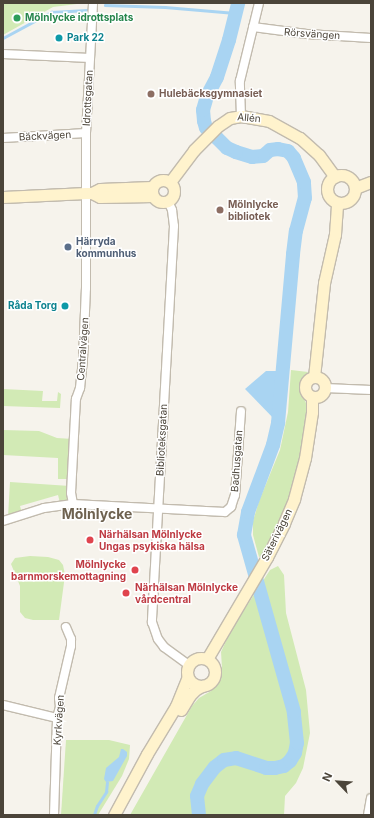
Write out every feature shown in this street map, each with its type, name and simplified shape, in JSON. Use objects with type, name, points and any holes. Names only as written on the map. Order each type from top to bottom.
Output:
[{"type":"street","name":"Idrottsgatan","points":[[89,193],[86,133],[93,3]]},
{"type":"street","points":[[241,116],[240,82],[259,3]]},
{"type":"street","name":"Rörsvängen","points":[[253,27],[299,34],[371,38]]},
{"type":"street","points":[[3,54],[90,58]]},
{"type":"street","name":"Allén","points":[[170,182],[200,143],[218,126],[230,118],[241,116],[269,121],[300,138],[319,155],[335,177]]},
{"type":"street","name":"Bäckvägen","points":[[3,138],[86,133]]},
{"type":"street","points":[[344,175],[354,184],[355,193],[349,201],[337,203],[329,196],[327,191],[328,185],[335,177],[344,175]]},
{"type":"street","points":[[160,180],[170,182],[174,192],[168,201],[159,201],[153,191],[160,180]]},
{"type":"street","points":[[355,188],[371,182]]},
{"type":"street","points":[[3,197],[89,193],[100,189],[153,191]]},
{"type":"street","name":"Centralvägen","points":[[73,504],[71,493],[76,399],[80,388],[83,359],[89,193]]},
{"type":"street","name":"Biblioteksgatan","points":[[168,201],[172,210],[174,226],[152,622],[156,636],[164,647],[189,671]]},
{"type":"street","points":[[314,377],[324,283],[335,234],[337,203]]},
{"type":"street","points":[[314,377],[322,379],[325,388],[321,396],[312,397],[306,392],[304,386],[309,379],[314,377]]},
{"type":"street","points":[[325,388],[371,390]]},
{"type":"street","name":"Säterivägen","points":[[207,659],[268,556],[284,523],[299,482],[305,458],[312,412],[312,397]]},
{"type":"street","name":"Badhusgatan","points":[[158,509],[220,513],[225,512],[231,507],[235,496],[241,411]]},
{"type":"street","points":[[3,521],[44,508],[73,504],[158,509]]},
{"type":"street","name":"Kyrkvägen","points":[[54,815],[57,718],[60,707],[59,698],[71,646],[71,639],[66,628]]},
{"type":"street","points":[[114,815],[147,754],[176,706],[189,671],[196,659],[207,659],[213,666],[215,674],[210,682],[196,689],[190,695],[140,779],[122,815]]},
{"type":"street","points":[[189,671],[193,683],[202,686]]},
{"type":"street","points":[[3,705],[57,718]]},
{"type":"street","points":[[368,815],[371,798]]},
{"type":"green space","name":"Mölnlycke idrottsplats","points":[[3,3],[85,3],[53,7],[3,35]]},
{"type":"green space","points":[[291,370],[308,372],[301,383],[300,391],[307,405],[302,443],[294,484],[280,522],[262,556],[259,557],[253,535],[253,521],[259,501],[280,450],[288,412]]},
{"type":"green space","points":[[3,389],[43,391],[42,401],[57,401],[58,392],[61,394],[60,408],[3,406]]},
{"type":"green space","points":[[3,430],[39,431],[57,438],[73,439],[72,479],[58,479],[58,458],[3,455]]},
{"type":"green space","points":[[10,482],[70,486],[69,500],[60,503],[58,495],[20,506],[22,513],[8,517]]},
{"type":"green space","points":[[30,556],[48,557],[59,560],[63,565],[65,575],[59,620],[33,620],[25,618],[20,612],[20,586],[11,564],[15,558]]},
{"type":"green space","points":[[278,566],[284,575],[286,613],[306,690],[310,733],[303,768],[296,783],[285,796],[284,815],[130,815],[192,706],[199,698],[211,691],[219,682],[222,668],[221,652],[231,630],[270,570]]},
{"type":"green space","points":[[66,740],[109,740],[130,745],[129,759],[122,776],[98,815],[61,815]]},
{"type":"water","points":[[266,371],[284,371],[278,423],[245,389]]},
{"type":"water","points":[[121,749],[127,752],[127,756],[113,781],[106,782],[104,779],[106,768],[119,757]]},
{"type":"waterway","points":[[199,815],[197,796],[202,784],[215,767],[224,760],[236,758],[266,768],[284,766],[290,761],[295,753],[297,743],[294,712],[244,535],[248,512],[273,445],[278,423],[293,254],[296,231],[305,198],[304,182],[294,158],[288,151],[278,149],[270,150],[263,156],[252,157],[227,148],[206,128],[203,110],[207,96],[217,77],[229,40],[238,3]]},
{"type":"waterway","points":[[105,5],[165,7],[235,13]]},
{"type":"waterway","points":[[3,38],[51,12],[87,10]]},
{"type":"waterway","points":[[94,815],[97,806],[106,792],[107,783]]},
{"type":"place","name":"Mölnlycke idrottsplats","points":[[17,18]]},
{"type":"place","name":"Park 22","points":[[59,38]]},
{"type":"place","name":"Hulebäcksgymnasiet","points":[[151,94]]},
{"type":"place","name":"Mölnlycke bibliotek","points":[[220,210]]},
{"type":"place","name":"Härryda kommunhus","points":[[68,247]]},
{"type":"place","name":"Råda Torg","points":[[65,306]]},
{"type":"place","name":"Närhälsan Mölnlycke Ungas psykiska hälsa","points":[[90,540]]},
{"type":"place","name":"Mölnlycke barnmorskemottagning","points":[[135,570]]},
{"type":"place","name":"Närhälsan Mölnlycke vårdcentral","points":[[126,593]]},
{"type":"district","name":"Mölnlycke","points":[[97,514]]}]
